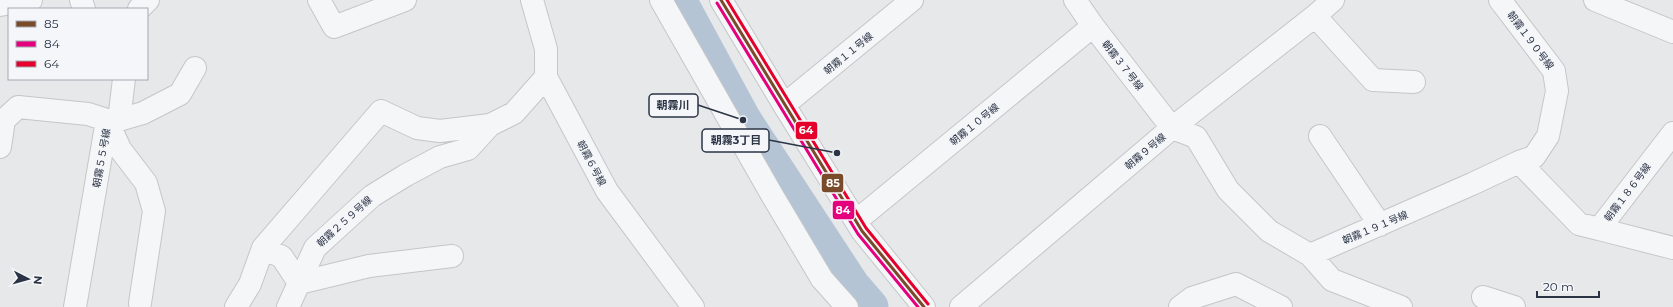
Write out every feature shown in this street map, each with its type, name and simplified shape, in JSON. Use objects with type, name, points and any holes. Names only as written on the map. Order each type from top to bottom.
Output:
[{"type":"street","points":[[0,5],[31,0]]},
{"type":"street","points":[[140,8],[148,0]]},
{"type":"street","points":[[319,0],[334,27],[405,0]]},
{"type":"street","name":"朝霧６号線","points":[[532,0],[546,49],[546,77],[607,191],[693,307]]},
{"type":"street","points":[[661,0],[768,188],[822,279],[847,307]]},
{"type":"street","points":[[721,0],[862,231],[924,307]]},
{"type":"street","name":"朝霧１１号線","points":[[784,105],[912,0]]},
{"type":"street","name":"朝霧３７号線","points":[[1075,0],[1092,26],[1172,128]]},
{"type":"street","name":"朝霧９号線","points":[[961,307],[1172,128],[1315,16],[1333,0]]},
{"type":"street","name":"朝霧１９０号線","points":[[1500,0],[1554,71],[1557,91],[1548,136],[1534,157],[1519,162]]},
{"type":"street","points":[[1595,0],[1628,6],[1673,32]]},
{"type":"street","points":[[1315,16],[1373,80],[1414,82]]},
{"type":"street","name":"朝霧１０号線","points":[[856,221],[1092,26]]},
{"type":"street","points":[[113,120],[143,113],[180,94],[195,68]]},
{"type":"street","points":[[236,307],[250,284],[263,248],[381,111],[417,128],[440,131],[490,126],[514,113],[546,77]]},
{"type":"street","points":[[124,80],[113,120],[120,150],[146,183],[154,211],[140,303]]},
{"type":"street","name":"朝霧５５号線","points":[[0,147],[4,120],[18,107],[88,114],[113,120],[75,307]]},
{"type":"street","name":"朝霧２５９号線","points":[[288,307],[315,248],[372,196],[406,175],[440,157],[468,149],[490,126]]},
{"type":"street","points":[[1172,128],[1196,137],[1228,190],[1269,231],[1310,255],[1332,280],[1401,307]]},
{"type":"street","points":[[1320,136],[1380,225]]},
{"type":"street","name":"朝霧１８６号線","points":[[1669,143],[1599,229],[1673,248]]},
{"type":"street","points":[[1519,162],[1579,224],[1599,229]]},
{"type":"street","name":"朝霧１９１号線","points":[[1310,255],[1519,162]]},
{"type":"street","points":[[263,248],[282,257],[299,283],[369,266],[452,256]]},
{"type":"street","points":[[1189,304],[1236,284],[1281,307]]},
{"type":"street","points":[[1483,297],[1514,307]]},
{"type":"waterway","points":[[678,0],[743,120],[851,285],[870,307]]},
{"type":"transit line","name":"85","points":[[721,0],[862,231],[924,307]]},
{"type":"transit line","name":"64","points":[[727,0],[866,228],[928,304]]},
{"type":"transit line","name":"84","points":[[717,3],[858,234],[918,307]]},
{"type":"place","name":"朝霧川","points":[[743,120]]},
{"type":"place","name":"朝霧3丁目","points":[[837,153]]}]
